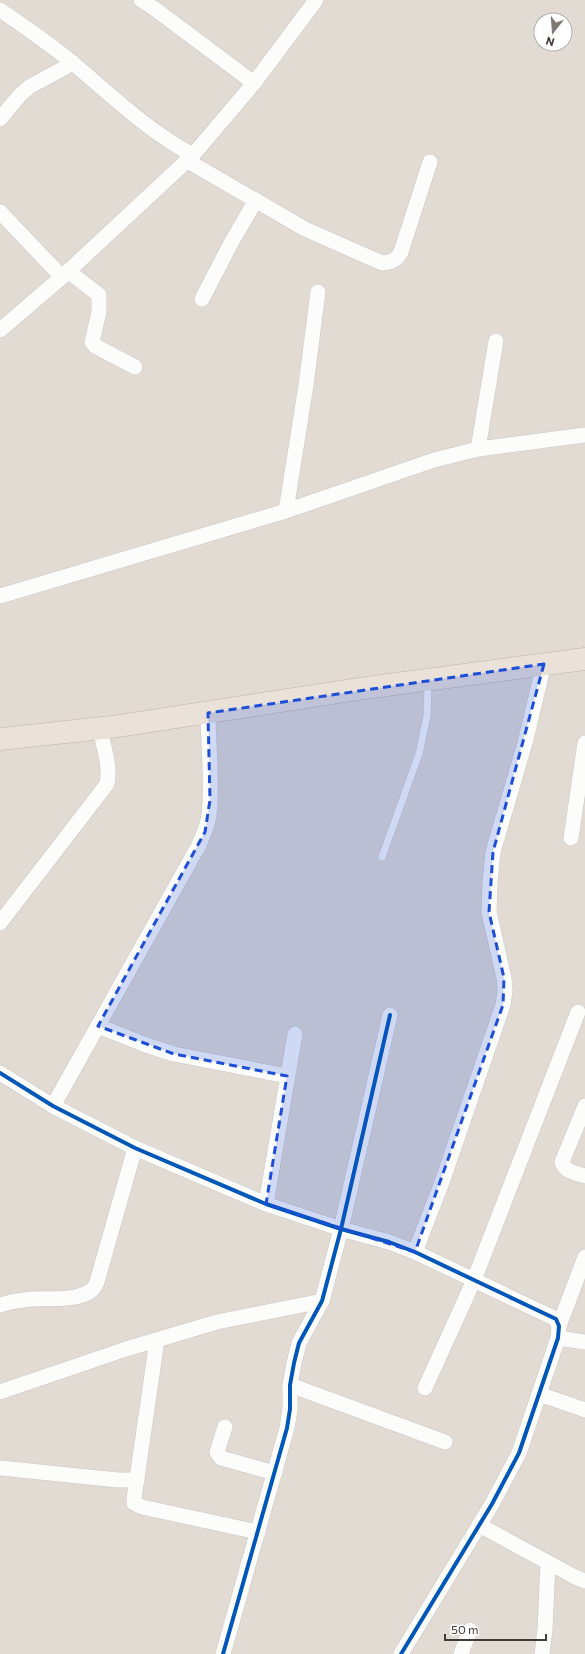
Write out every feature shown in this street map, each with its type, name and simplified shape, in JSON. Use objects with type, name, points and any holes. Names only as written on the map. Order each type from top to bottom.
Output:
[{"type":"highway","points":[[0,739],[100,728],[429,679],[585,659]]},
{"type":"street","points":[[141,0],[254,84]]},
{"type":"street","points":[[0,330],[65,274],[189,158],[254,84],[316,0]]},
{"type":"street","points":[[0,10],[73,63],[117,101],[189,158],[305,229],[382,262],[391,262],[397,258],[401,252],[430,162]]},
{"type":"street","points":[[0,119],[20,95],[29,87],[73,63]]},
{"type":"street","points":[[202,299],[231,243],[256,200]]},
{"type":"street","points":[[0,212],[65,274],[99,295],[99,312],[92,342],[95,346],[134,367]]},
{"type":"street","points":[[286,511],[306,385],[318,292]]},
{"type":"street","points":[[478,449],[496,341]]},
{"type":"street","points":[[0,596],[286,511],[434,460],[478,449],[585,435]]},
{"type":"street","points":[[415,1252],[441,1185],[503,1005],[505,991],[504,978],[489,912],[493,852],[525,743],[544,664]]},
{"type":"street","points":[[53,1106],[205,832],[209,817],[210,800],[208,713]]},
{"type":"street","points":[[0,923],[107,784],[107,768],[100,728]]},
{"type":"street","points":[[571,838],[585,743]]},
{"type":"street","points":[[425,1388],[474,1280],[578,1012]]},
{"type":"street","points":[[223,1654],[287,1428],[290,1409],[290,1385],[299,1343],[322,1301],[341,1229],[390,1014]]},
{"type":"street","points":[[98,1026],[146,1045],[174,1054],[287,1076]]},
{"type":"street","points":[[266,1204],[295,1034]]},
{"type":"street","points":[[0,1073],[53,1106],[135,1148],[266,1204],[341,1229],[389,1242],[415,1252],[556,1319],[559,1332]]},
{"type":"street","points":[[585,1106],[562,1162],[567,1170],[585,1176]]},
{"type":"street","points":[[0,1306],[13,1301],[71,1297],[86,1294],[93,1290],[99,1276],[135,1148]]},
{"type":"street","points":[[401,1654],[492,1504],[519,1453],[585,1257]]},
{"type":"street","points":[[0,1392],[217,1322],[322,1301]]},
{"type":"street","points":[[559,1332],[585,1342]]},
{"type":"street","points":[[158,1340],[134,1503],[138,1506],[258,1532]]},
{"type":"street","points":[[290,1385],[445,1442]]},
{"type":"street","points":[[539,1394],[585,1410]]},
{"type":"street","points":[[225,1427],[217,1452],[221,1458],[274,1473]]},
{"type":"street","points":[[0,1468],[118,1480],[137,1480]]},
{"type":"street","points":[[479,1525],[548,1563],[585,1581]]},
{"type":"street","points":[[542,1654],[545,1629],[548,1563]]},
{"type":"street","points":[[461,1654],[470,1630]]},
{"type":"lane","points":[[382,857],[419,754],[427,716],[429,679]]},
{"type":"highlighted area","points":[[544,664],[493,852],[489,912],[504,978],[503,1005],[415,1252],[266,1204],[287,1076],[174,1054],[98,1026],[205,832],[210,800],[208,713]]},
{"type":"shaded area","points":[[0,0],[585,0],[585,1654],[0,1654]]},
{"type":"cycle path","points":[[223,1654],[287,1428],[290,1409],[290,1385],[299,1343],[322,1301],[341,1229],[390,1015]]},
{"type":"cycle path","points":[[0,1073],[53,1106],[135,1148],[266,1204],[341,1229],[389,1242],[415,1252],[556,1319],[559,1326],[558,1338],[519,1453],[492,1504],[401,1654]]}]
